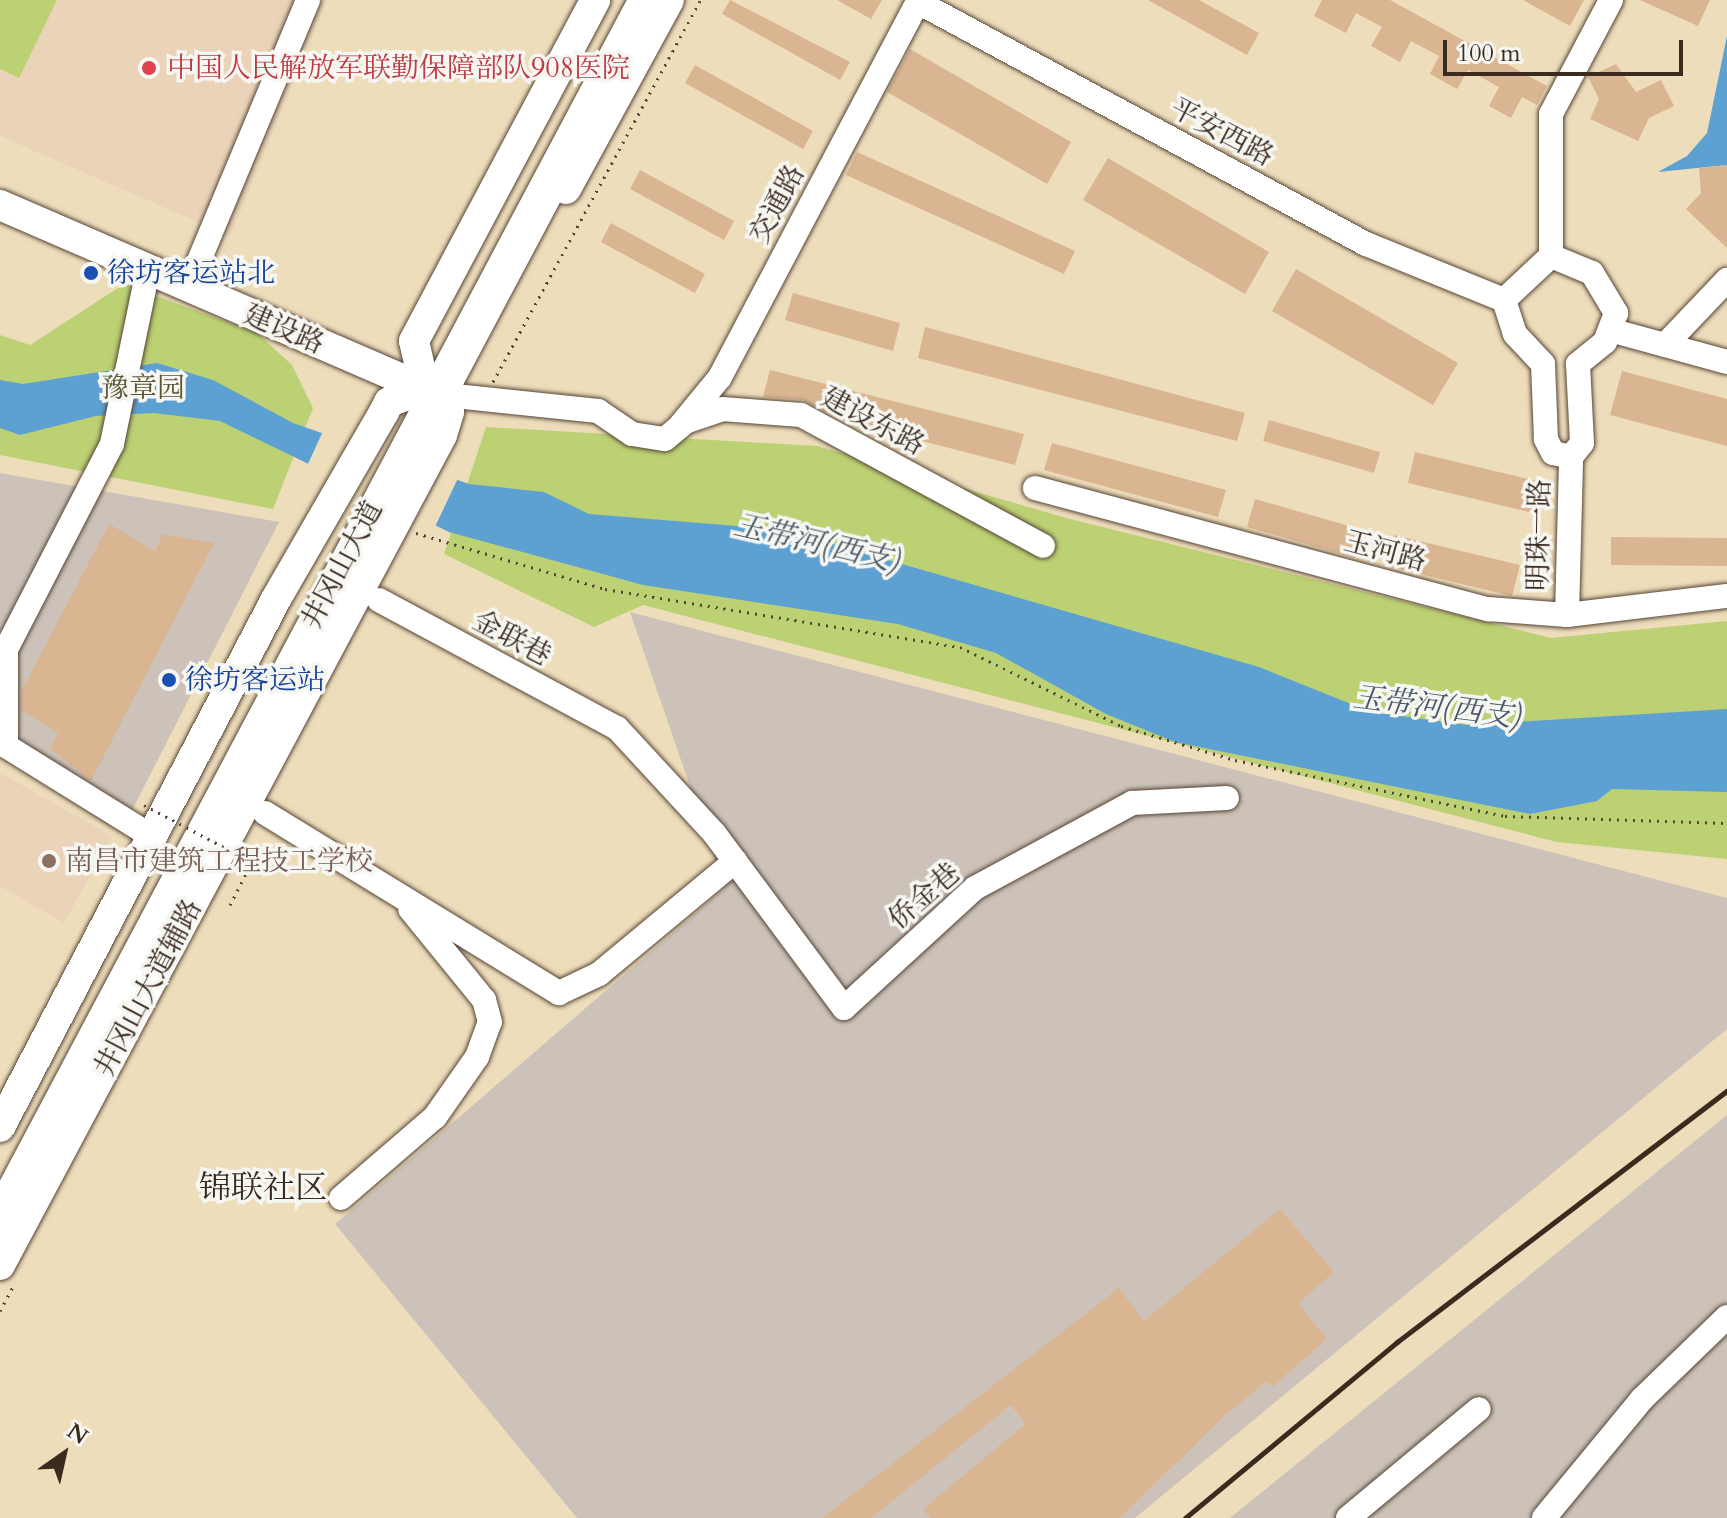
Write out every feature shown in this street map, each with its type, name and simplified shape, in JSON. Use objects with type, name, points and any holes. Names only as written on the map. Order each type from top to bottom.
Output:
[{"type":"highway","name":"井冈山大道","points":[[431,391],[629,0]]},
{"type":"highway","name":"井冈山大道","points":[[0,1219],[371,520],[395,432],[431,391],[647,0]]},
{"type":"highway","name":"井冈山大道","points":[[0,1191],[371,520]]},
{"type":"main road","points":[[595,0],[414,341],[431,391],[467,373],[669,0]]},
{"type":"main road","name":"建设路","points":[[0,205],[431,391]]},
{"type":"main road","name":"井冈山大道辅路","points":[[0,1265],[371,520],[442,435],[449,412],[431,391]]},
{"type":"main road","points":[[0,1127],[151,836],[324,516],[395,432]]},
{"type":"street","points":[[188,287],[308,0]]},
{"type":"street","points":[[1504,300],[1551,256],[1551,114],[1611,0]]},
{"type":"street","name":"平安西路","points":[[918,2],[1366,244],[1504,300]]},
{"type":"street","name":"交通路","points":[[679,427],[720,377],[918,2]]},
{"type":"street","points":[[1551,256],[1592,273],[1606,289],[1616,313],[1610,330],[1727,362]]},
{"type":"street","points":[[148,270],[114,435],[6,649],[6,746],[151,836]]},
{"type":"street","points":[[1665,345],[1727,280]]},
{"type":"street","name":"明珠一路","points":[[1504,300],[1515,334],[1543,364],[1546,439],[1553,453],[1571,457]]},
{"type":"street","name":"明珠一路","points":[[1567,615],[1571,457],[1582,443],[1578,364],[1610,330]]},
{"type":"street","name":"建设东路","points":[[431,391],[598,411],[632,434],[665,439],[679,427],[722,409],[801,415],[1043,546]]},
{"type":"street","name":"玉河路","points":[[1035,488],[1488,609],[1567,615],[1727,596]]},
{"type":"street","name":"金联巷","points":[[379,600],[617,728]]},
{"type":"street","name":"侨金巷","points":[[617,728],[735,861],[844,1008],[975,888],[1132,803],[1227,798]]},
{"type":"street","points":[[265,813],[559,993],[599,974],[735,861]]},
{"type":"street","points":[[341,1198],[435,1117],[477,1057],[490,1022],[484,1000],[398,895]]},
{"type":"street","points":[[1544,1518],[1642,1399],[1727,1317]]},
{"type":"street","points":[[1348,1518],[1479,1409]]},
{"type":"path","points":[[485,396],[700,0]]},
{"type":"path","points":[[416,533],[605,589],[960,647],[1121,726],[1235,760],[1505,816],[1727,823]]},
{"type":"path","points":[[144,805],[252,862],[230,905]]},
{"type":"shaded area","name":"中国人民解放军联勤保障部队908医院","points":[[0,0],[327,0],[230,236],[0,136]]},
{"type":"shaded area","name":"徐坊客运站","points":[[0,473],[279,522],[121,832],[0,756]]},
{"type":"shaded area","points":[[630,612],[1727,898],[1727,1029],[1135,1518],[577,1518],[335,1224],[725,888]]},
{"type":"shaded area","name":"南昌市建筑工程技工学校","points":[[0,773],[112,836],[64,923],[0,886]]},
{"type":"shaded area","points":[[1727,1115],[1727,1518],[1230,1518]]},
{"type":"green space","points":[[0,0],[57,0],[19,78],[0,69]]},
{"type":"green space","name":"豫章园","points":[[124,284],[257,333],[292,365],[313,408],[273,509],[0,455],[0,335],[30,345]]},
{"type":"green space","points":[[486,427],[817,446],[1070,519],[1551,638],[1727,621],[1727,859],[1557,842],[643,605],[594,627],[444,554]]},
{"type":"water","points":[[1727,36],[1727,165],[1658,172],[1687,156],[1707,133]]},
{"type":"water","name":"玉带河(西支)","points":[[157,363],[213,380],[293,423],[469,484],[544,492],[589,514],[784,530],[1259,667],[1371,712],[1467,725],[1727,709],[1727,792],[1612,789],[1597,801],[1530,814],[1175,742],[1106,714],[996,653],[898,624],[643,585],[449,532],[220,421],[154,413],[96,416],[20,435],[0,428],[0,380],[23,384]]},
{"type":"pier","points":[[324,429],[459,476],[434,529],[307,466]]},
{"type":"building","points":[[730,0],[850,62],[840,80],[722,14]]},
{"type":"building","points":[[837,0],[882,0],[871,19]]},
{"type":"building","points":[[1148,0],[1199,0],[1259,33],[1247,55]]},
{"type":"building","points":[[1322,0],[1390,0],[1547,86],[1537,105],[1522,97],[1511,118],[1489,106],[1499,87],[1468,70],[1457,89],[1430,74],[1439,56],[1411,41],[1400,62],[1371,46],[1382,27],[1356,13],[1346,33],[1314,16]]},
{"type":"building","points":[[1523,0],[1584,0],[1570,26]]},
{"type":"building","points":[[1640,0],[1710,0],[1698,26]]},
{"type":"building","points":[[910,49],[1071,142],[1047,184],[887,92]]},
{"type":"building","points":[[1616,64],[1636,92],[1661,80],[1674,106],[1649,118],[1638,141],[1590,119],[1599,99],[1588,77]]},
{"type":"building","points":[[695,65],[813,131],[803,149],[685,83]]},
{"type":"building","points":[[857,152],[1075,251],[1064,274],[846,175]]},
{"type":"building","points":[[1108,158],[1269,252],[1245,294],[1083,200]]},
{"type":"building","points":[[1727,165],[1727,248],[1686,209],[1701,193],[1699,168]]},
{"type":"building","points":[[640,170],[734,221],[724,240],[630,189]]},
{"type":"building","points":[[611,223],[705,274],[695,293],[601,242]]},
{"type":"building","points":[[1296,269],[1458,363],[1433,405],[1272,311]]},
{"type":"building","points":[[793,293],[900,323],[893,351],[785,320]]},
{"type":"building","points":[[925,327],[1245,413],[1237,441],[918,358]]},
{"type":"building","points":[[770,370],[1024,434],[1015,465],[841,420],[803,400],[763,397]]},
{"type":"building","points":[[1622,371],[1727,399],[1727,446],[1610,415]]},
{"type":"building","points":[[1269,420],[1380,452],[1374,473],[1263,441]]},
{"type":"building","points":[[1052,443],[1226,490],[1218,517],[1044,470]]},
{"type":"building","points":[[1415,452],[1541,482],[1533,513],[1408,483]]},
{"type":"building","points":[[1255,499],[1363,530],[1355,558],[1247,527]]},
{"type":"building","points":[[109,524],[155,551],[163,534],[214,543],[91,781],[50,748],[58,733],[21,710],[21,692]]},
{"type":"building","points":[[1394,535],[1520,565],[1512,596],[1387,566]]},
{"type":"building","points":[[1611,537],[1727,538],[1727,566],[1611,565]]},
{"type":"building","points":[[1280,1209],[1334,1272],[1298,1303],[1327,1339],[1272,1387],[1267,1381],[1225,1415],[1120,1518],[930,1518],[923,1509],[1026,1424],[1011,1405],[871,1518],[822,1518],[1119,1288],[1144,1321]]},
{"type":"railway","points":[[1185,1518],[1397,1342],[1727,1091]]},
{"type":"place","name":"中国人民解放军联勤保障部队908医院","points":[[149,68]]},
{"type":"place","name":"徐坊客运站北","points":[[91,273]]},
{"type":"place","name":"徐坊客运站","points":[[169,680]]},
{"type":"place","name":"南昌市建筑工程技工学校","points":[[49,861]]},
{"type":"district","name":"锦联社区","points":[[263,1188]]}]
